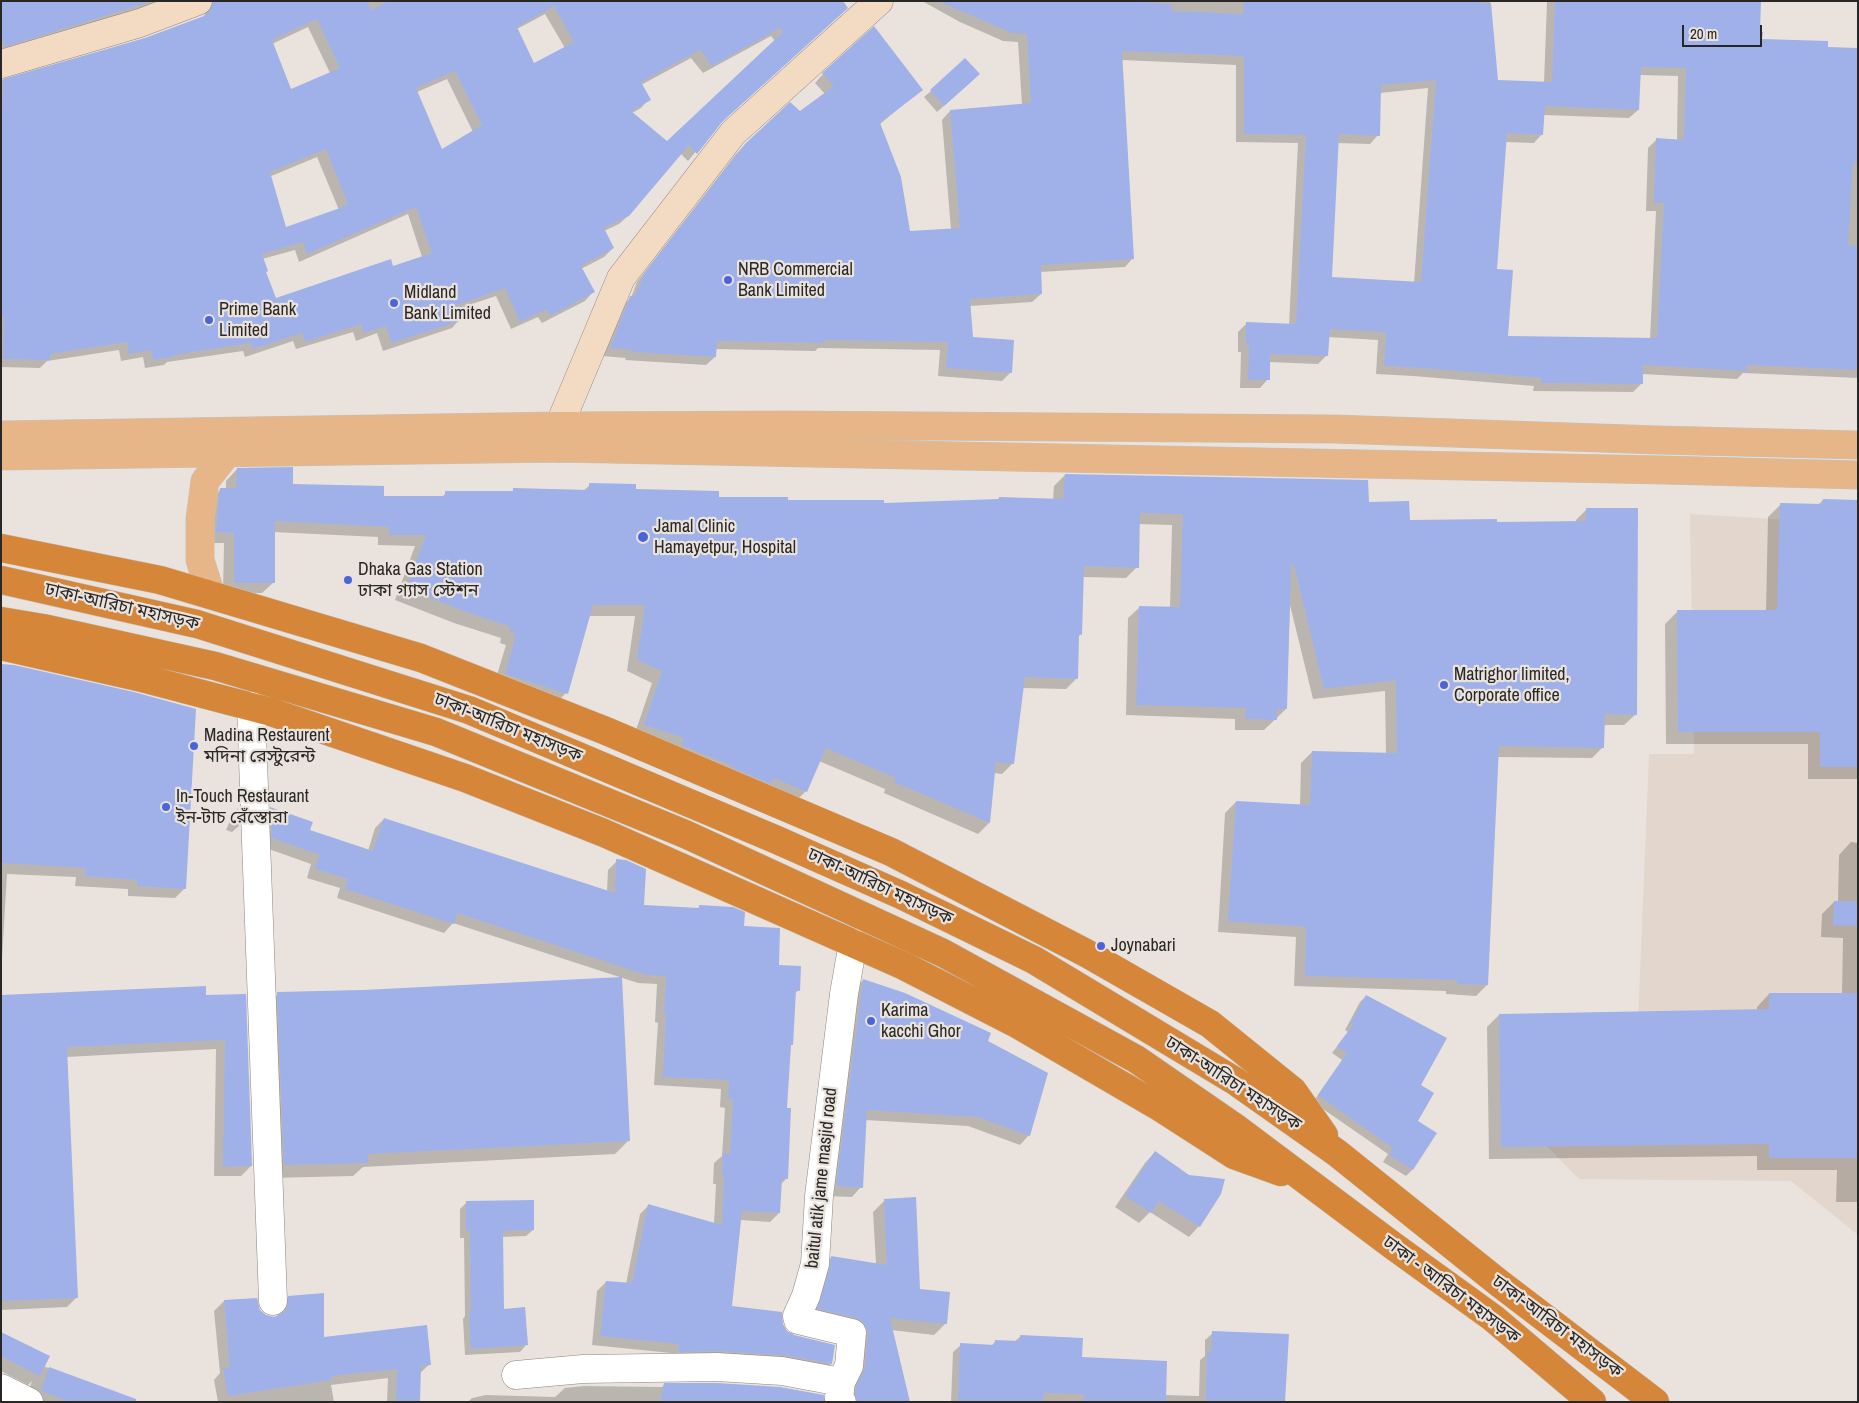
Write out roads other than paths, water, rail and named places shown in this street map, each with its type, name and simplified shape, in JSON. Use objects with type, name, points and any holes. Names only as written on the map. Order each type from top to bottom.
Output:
[{"type":"highway","points":[[1,548],[160,580],[421,658],[606,731],[891,852],[1086,953],[1210,1024],[1293,1091],[1337,1153]]},
{"type":"highway","name":"ঢাকা-আরিচা মহাসড়ক","points":[[1,580],[197,624],[469,710],[777,840],[901,895],[1034,960],[1235,1081],[1337,1153],[1499,1283],[1656,1402]]},
{"type":"highway","name":"ঢাকা-আরিচা মহাসড়ক","points":[[1,621],[43,628],[215,666],[436,732],[685,834],[943,953],[1136,1059],[1308,1182]]},
{"type":"highway","points":[[1,646],[138,677],[251,706],[483,785],[604,833],[904,966],[1015,1023],[1161,1108],[1234,1155],[1308,1182]]},
{"type":"highway","name":"ঢাকা - আরিচা মহাসড়ক","points":[[1308,1182],[1493,1318],[1592,1402]]},
{"type":"main road","points":[[1,64],[140,23],[198,1]]},
{"type":"main road","points":[[558,437],[621,278],[733,132],[879,1]]},
{"type":"main road","points":[[1,435],[558,437],[1334,429],[1858,445]]},
{"type":"main road","points":[[1,456],[228,452],[558,437],[1858,475]]},
{"type":"main road","points":[[211,596],[200,560],[200,519],[206,480],[228,452]]},
{"type":"street","points":[[251,706],[273,1301]]},
{"type":"street","name":"baitul atik jame masjid road","points":[[841,1394],[849,1366],[852,1333],[798,1320],[797,1316],[806,1296],[815,1264],[819,1196],[844,994],[853,943]]},
{"type":"street","points":[[516,1375],[583,1369],[717,1367],[782,1372],[841,1394]]},
{"type":"street","points":[[1,1388],[29,1402]]},
{"type":"place","name":"NRB Commercial Bank Limited","points":[[728,280]]},
{"type":"place","name":"Midland Bank Limited","points":[[394,303]]},
{"type":"place","name":"Prime Bank Limited","points":[[209,320]]},
{"type":"place","name":"Jamal Clinic Hamayetpur, Hospital","points":[[643,537]]},
{"type":"place","name":"Dhaka Gas Station ঢাকা গ্যাস স্টেশন","points":[[348,580]]},
{"type":"place","name":"Matrighor limited, Corporate office","points":[[1444,685]]},
{"type":"place","name":"Madina Restaurent মদিনা রেস্টুরেন্ট","points":[[194,746]]},
{"type":"place","name":"In-Touch Restaurant ইন-টাচ রেঁস্তোরা","points":[[166,807]]},
{"type":"place","name":"Joynabari","points":[[1101,946]]},
{"type":"place","name":"Karima kacchi Ghor","points":[[871,1021]]}]
